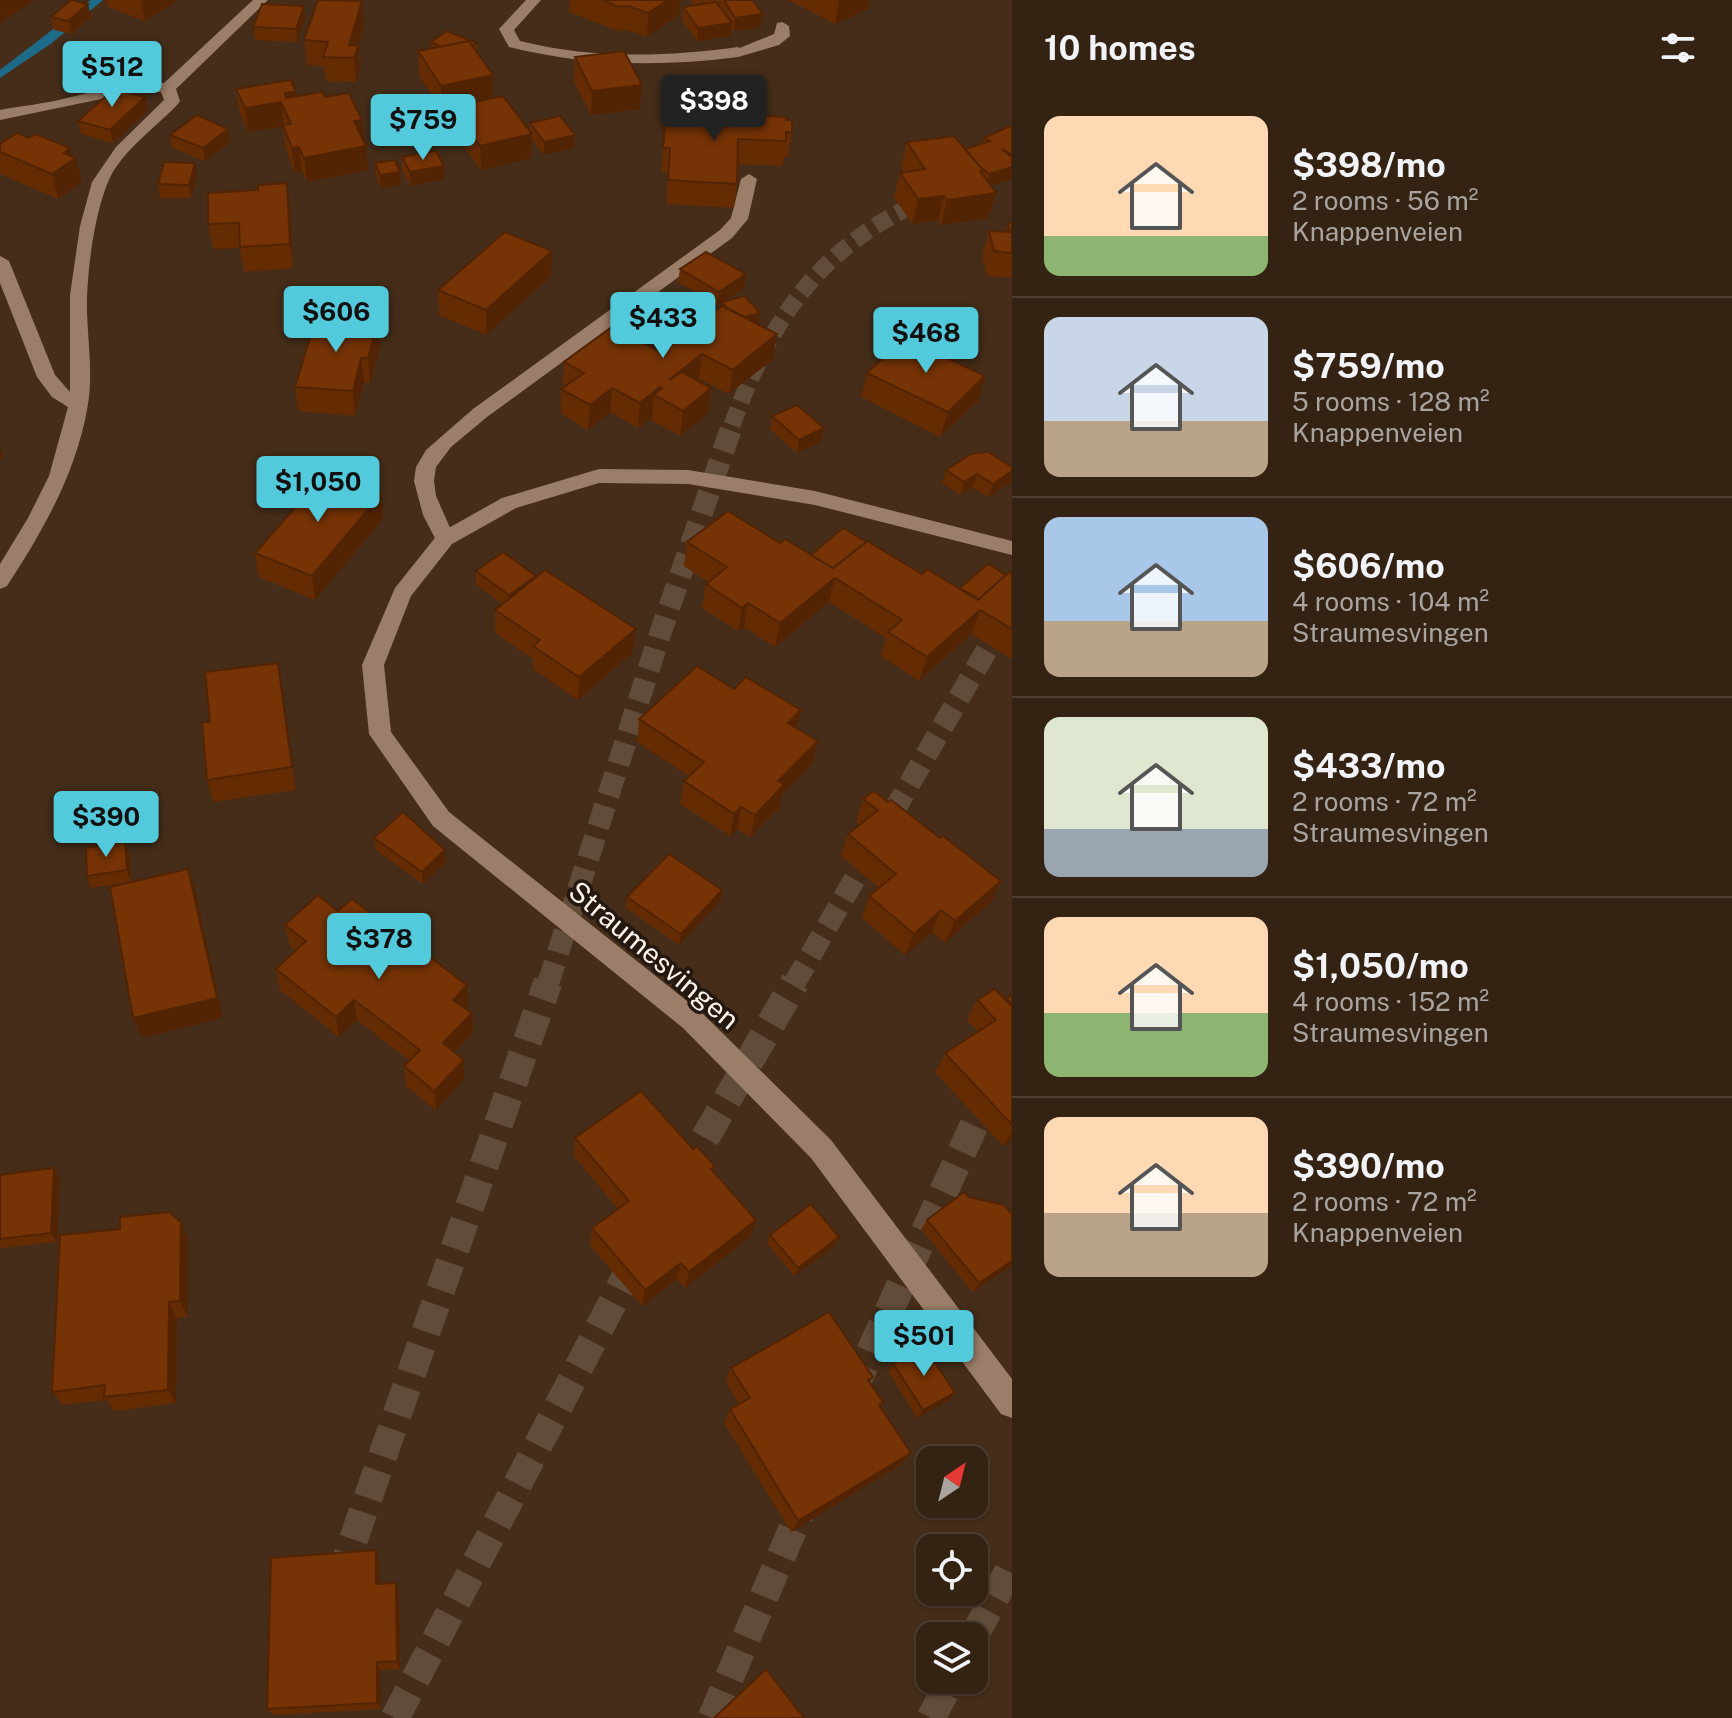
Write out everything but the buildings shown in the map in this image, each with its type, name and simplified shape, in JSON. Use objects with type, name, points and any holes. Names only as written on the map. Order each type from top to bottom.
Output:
[{"type":"street","points":[[0,115],[67,103],[107,91],[140,86],[168,88],[261,0]]},
{"type":"street","points":[[534,0],[506,29],[514,44],[539,51],[644,61],[679,61],[738,52],[774,42],[782,36],[782,26]]},
{"type":"street","points":[[0,581],[40,519],[65,465],[81,377],[78,307],[100,181],[112,161],[172,101],[168,88]]},
{"type":"street","points":[[445,539],[428,507],[421,481],[427,463],[451,436],[480,413],[726,234],[739,219],[749,179]]},
{"type":"street","points":[[0,261],[46,377],[59,393],[78,405]]},
{"type":"street","name":"Straumesvingen","points":[[1012,548],[815,498],[688,477],[599,476],[509,503],[445,539],[402,593],[373,665],[380,734],[441,819],[692,1020],[821,1149],[1012,1403]]},
{"type":"waterway","points":[[0,75],[98,0]]},
{"type":"tunnel","points":[[732,425],[764,350],[805,288],[830,261],[859,237],[931,197]]},
{"type":"tunnel","points":[[548,984],[659,637],[733,423]]},
{"type":"tunnel","points":[[794,984],[1012,606]]},
{"type":"tunnel","points":[[339,1581],[548,982]]},
{"type":"tunnel","points":[[683,1176],[795,982]]},
{"type":"tunnel","points":[[852,1392],[1012,1042]]},
{"type":"tunnel","points":[[395,1718],[637,1256]]},
{"type":"tunnel","points":[[712,1718],[804,1503]]},
{"type":"tunnel","points":[[981,1622],[1012,1565]]},
{"type":"tunnel","points":[[931,1718],[944,1694]]}]
